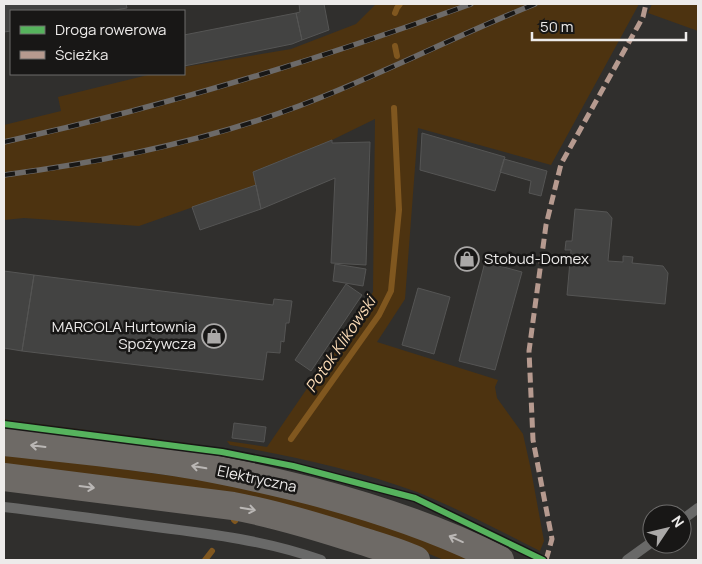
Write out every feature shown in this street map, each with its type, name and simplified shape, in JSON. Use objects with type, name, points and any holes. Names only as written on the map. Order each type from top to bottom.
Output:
[{"type":"main road","name":"Elektryczna","points":[[4,442],[167,461],[256,477],[358,503],[396,515],[436,530],[500,560]]},
{"type":"main road","name":"Elektryczna","points":[[4,477],[224,505],[270,513],[321,527],[416,560]]},
{"type":"lane","points":[[4,506],[252,541],[292,550],[321,560]]},
{"type":"lane","points":[[627,560],[642,549]]},
{"type":"shaded area","points":[[376,4],[639,4],[551,165],[418,128],[405,299],[377,342],[498,380],[495,387],[497,398],[523,434],[544,541],[540,551],[464,513],[395,484],[324,464],[230,445],[227,441],[267,447],[373,292],[375,119],[332,140],[253,172],[256,185],[139,226],[24,218],[4,220],[4,125],[61,111],[58,97],[148,75],[185,75],[185,67],[291,49],[356,24]]},
{"type":"shaded area","points":[[652,4],[698,4],[698,31],[648,13]]},
{"type":"shaded area","points":[[4,419],[194,444],[191,446],[12,424],[4,422]]},
{"type":"shaded area","points":[[4,453],[232,484],[355,513],[475,560],[444,560],[388,537],[86,474],[4,464]]},
{"type":"building","points":[[4,4],[126,4],[127,8],[115,10],[10,10],[10,31],[4,32]]},
{"type":"building","points":[[299,4],[324,4],[329,30],[302,40],[296,13],[300,12]]},
{"type":"building","points":[[296,13],[302,40],[292,44],[185,66],[185,35]]},
{"type":"building","points":[[422,133],[505,157],[495,191],[420,170]]},
{"type":"building","points":[[332,140],[332,143],[370,142],[366,265],[331,263],[335,178],[261,209],[253,172]]},
{"type":"building","points":[[504,159],[547,171],[541,196],[529,193],[531,181],[500,172]]},
{"type":"building","points":[[256,185],[261,209],[200,230],[192,207]]},
{"type":"building","points":[[575,209],[607,212],[612,218],[608,261],[623,262],[623,256],[633,257],[632,263],[663,266],[668,273],[665,304],[567,295],[571,250],[565,250],[566,241],[572,241]]},
{"type":"building","points":[[485,262],[522,272],[495,370],[459,361]]},
{"type":"building","points":[[335,264],[366,269],[363,286],[333,281]]},
{"type":"building","points":[[4,271],[34,275],[22,351],[4,348]]},
{"type":"building","points":[[34,275],[273,305],[274,299],[292,301],[289,323],[286,323],[284,342],[281,341],[280,353],[267,352],[263,380],[22,351]]},
{"type":"building","points":[[346,284],[362,295],[311,371],[295,360]]},
{"type":"building","points":[[418,288],[450,297],[434,354],[402,345]]},
{"type":"building","points":[[234,423],[266,427],[264,442],[232,438]]},
{"type":"waterway","name":"Potok Klikowski","points":[[395,13],[400,4]]},
{"type":"waterway","name":"Potok Klikowski","points":[[395,46],[397,56]]},
{"type":"waterway","name":"Potok Klikowski","points":[[291,439],[379,315],[391,291],[399,210],[394,108]]},
{"type":"waterway","name":"Potok Klikowski","points":[[205,560],[212,551]]},
{"type":"railway","points":[[4,142],[123,114],[240,81],[414,25],[471,4]]},
{"type":"railway","points":[[4,175],[116,157],[190,140],[263,119],[358,82],[535,4]]},
{"type":"marked path","points":[[546,560],[552,539],[533,440],[529,351],[546,225],[561,164],[643,17],[646,4]]},
{"type":"cycle path","points":[[4,424],[222,452],[293,466],[415,498],[543,560]]},
{"type":"place","name":"Stobud-Domex","points":[[467,259]]},
{"type":"place","name":"MARCOLA Hurtownia Spożywcza","points":[[214,336]]}]
